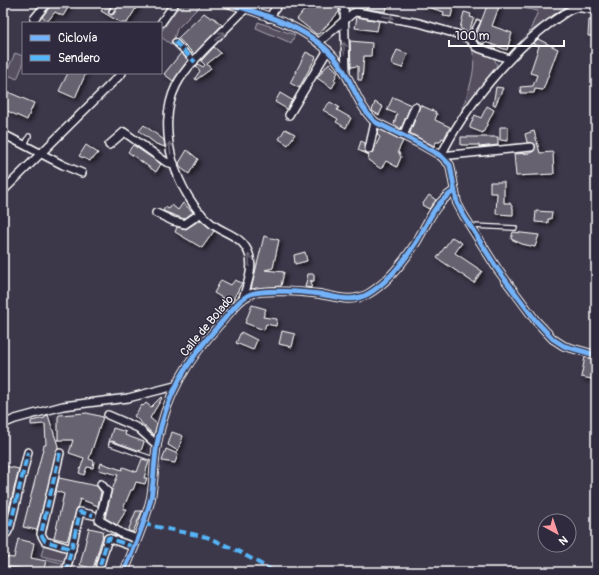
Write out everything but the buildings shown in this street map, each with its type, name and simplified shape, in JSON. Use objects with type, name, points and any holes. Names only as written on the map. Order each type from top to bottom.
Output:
[{"type":"street","points":[[34,18],[47,3]]},
{"type":"street","points":[[162,22],[175,3]]},
{"type":"street","points":[[226,3],[234,4],[269,18],[290,24],[328,50],[346,74],[359,101],[375,122],[441,156],[450,165],[457,203],[470,226],[498,270],[543,329],[553,339],[564,346],[596,355]]},
{"type":"street","points":[[269,18],[279,3]]},
{"type":"street","points":[[344,3],[346,74]]},
{"type":"street","points":[[441,156],[452,134],[509,59],[543,28],[575,5],[596,10]]},
{"type":"street","name":"Calle de Bolado","points":[[243,298],[249,280],[250,262],[246,247],[234,236],[213,225],[201,213],[182,187],[170,152],[169,127],[172,97],[176,85],[195,62],[245,9]]},
{"type":"street","points":[[318,43],[356,12],[419,23],[460,35],[469,39],[476,47],[509,59]]},
{"type":"street","points":[[175,42],[195,62]]},
{"type":"street","points":[[289,115],[328,50]]},
{"type":"street","points":[[3,191],[121,74]]},
{"type":"street","points":[[403,136],[416,107]]},
{"type":"street","points":[[369,149],[375,122]]},
{"type":"street","points":[[109,145],[124,132],[166,162],[174,164]]},
{"type":"street","points":[[3,134],[63,166],[82,173]]},
{"type":"street","points":[[441,156],[531,147]]},
{"type":"street","name":"Calle de Bolado","points":[[124,572],[150,499],[157,445],[175,386],[197,351],[243,298],[252,293],[266,292],[320,294],[348,299],[367,295],[378,287],[406,256],[442,199],[454,191]]},
{"type":"street","points":[[156,213],[173,221],[185,224],[201,213]]},
{"type":"street","points":[[3,424],[15,419],[63,406],[128,398],[175,386]]},
{"type":"street","points":[[108,415],[138,428],[157,445]]},
{"type":"street","points":[[3,536],[7,533],[10,527],[28,452]]},
{"type":"street","points":[[60,453],[41,534],[45,541],[72,549]]},
{"type":"street","points":[[101,484],[107,491],[99,520],[123,534],[137,539]]},
{"type":"street","points":[[66,572],[80,512],[93,515]]},
{"type":"street","points":[[100,565],[108,538],[134,547]]},
{"type":"lane","points":[[111,12],[116,3]]},
{"type":"lane","points":[[469,39],[478,22]]},
{"type":"lane","points":[[25,145],[29,136]]},
{"type":"lane","points":[[470,226],[515,228]]},
{"type":"lane","points":[[112,444],[156,460]]},
{"type":"shaded area","points":[[181,3],[203,3],[177,29],[172,45],[162,38],[162,31]]},
{"type":"shaded area","points":[[524,3],[569,3],[561,11],[529,33],[538,11],[523,8]]},
{"type":"shaded area","points":[[258,22],[295,35],[291,43],[256,28]]},
{"type":"shaded area","points":[[472,48],[494,58],[497,65],[460,115],[473,74],[474,65]]},
{"type":"shaded area","points":[[15,53],[22,56],[22,67],[17,79],[6,74]]},
{"type":"shaded area","points":[[44,545],[67,550],[64,561],[41,556]]},
{"type":"shaded area","points":[[46,559],[62,563],[60,572],[43,572]]},
{"type":"marked path","points":[[175,42],[195,62]]},
{"type":"marked path","points":[[3,535],[7,533],[10,527],[28,452]]},
{"type":"marked path","points":[[60,453],[41,534],[45,541],[72,549]]},
{"type":"marked path","points":[[66,572],[80,512],[93,515]]},
{"type":"marked path","points":[[143,524],[207,537],[234,549],[275,572]]},
{"type":"marked path","points":[[100,565],[108,538],[134,547]]},
{"type":"cycle path","points":[[226,3],[273,18],[289,25],[318,42],[330,53],[345,72],[364,109],[375,122],[441,156],[450,165],[457,203],[464,216],[498,270],[536,321],[553,339],[564,346],[596,355]]},
{"type":"cycle path","points":[[124,572],[149,507],[157,444],[166,410],[179,380],[208,338],[246,296],[257,292],[305,292],[350,299],[362,297],[368,294],[382,284],[407,256],[436,208],[454,191]]}]
